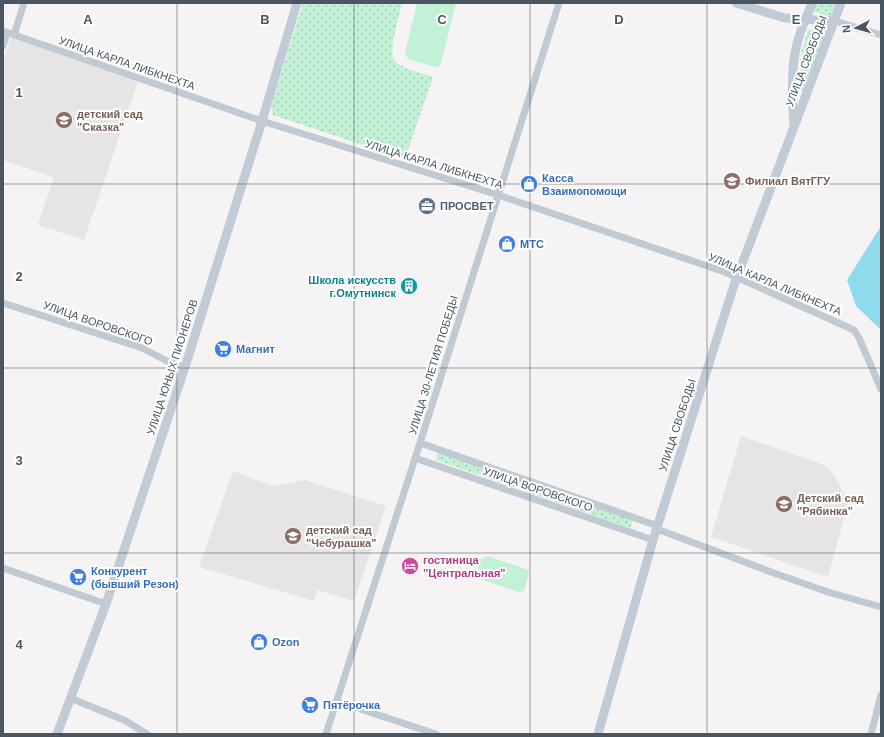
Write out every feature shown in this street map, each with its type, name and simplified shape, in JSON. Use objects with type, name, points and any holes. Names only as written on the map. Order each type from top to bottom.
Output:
[{"type":"main road","name":"УЛИЦА ЮНЫХ ПИОНЕРОВ","points":[[57,734],[106,604],[185,367],[262,122],[297,3]]},
{"type":"main road","points":[[736,3],[785,18],[834,21]]},
{"type":"main road","name":"УЛИЦА СВОБОДЫ","points":[[794,127],[793,72],[795,55],[797,43],[812,3]]},
{"type":"main road","name":"УЛИЦА СВОБОДЫ","points":[[598,734],[654,540],[737,277],[841,3]]},
{"type":"street","points":[[3,46],[8,33],[24,3]]},
{"type":"street","name":"УЛИЦА 30-ЛЕТИЯ ПОБЕДЫ","points":[[326,734],[559,3]]},
{"type":"street","points":[[834,21],[881,35]]},
{"type":"street","name":"УЛИЦА КАРЛА ЛИБКНЕХТА","points":[[8,33],[262,122],[498,195],[737,277],[854,330],[859,338],[881,389]]},
{"type":"street","name":"УЛИЦА ВОРОВСКОГО","points":[[3,303],[142,348],[170,362],[185,367]]},
{"type":"street","points":[[420,443],[658,527],[771,572],[828,592],[881,607]]},
{"type":"street","name":"УЛИЦА ВОРОВСКОГО","points":[[415,458],[654,540]]},
{"type":"street","points":[[3,568],[106,604]]},
{"type":"street","points":[[871,734],[881,695]]},
{"type":"street","points":[[70,698],[124,720],[147,734]]},
{"type":"street","points":[[336,701],[436,734]]},
{"type":"shaded area","name":"детский сад \"Сказка\"","points":[[11,37],[138,81],[84,240],[38,225],[54,177],[3,160],[3,61]]},
{"type":"shaded area","name":"Детский сад \"Рябинка\"","points":[[741,436],[821,464],[828,468],[835,476],[847,501],[847,507],[828,577],[711,537]]},
{"type":"shaded area","name":"детский сад \"Чебурашка\"","points":[[233,471],[273,486],[305,480],[386,506],[354,601],[317,590],[314,601],[199,567]]},
{"type":"green space","points":[[303,3],[402,3],[393,42],[393,57],[398,64],[402,66],[433,77],[405,159],[273,115],[271,107]]},
{"type":"green space","points":[[417,3],[456,3],[439,66],[435,67],[408,59],[405,53]]},
{"type":"green space","points":[[814,3],[838,3],[834,17],[828,17],[815,12],[813,10]]},
{"type":"green space","points":[[819,28],[824,30],[826,33],[804,90],[802,91],[800,88],[801,53],[808,30]]},
{"type":"green space","points":[[439,452],[633,520],[630,528],[436,460]]},
{"type":"green space","points":[[488,556],[528,570],[529,574],[524,591],[518,592],[480,579],[477,574],[481,559]]},
{"type":"water","points":[[881,226],[881,330],[856,306],[847,280]]},
{"type":"place","name":"детский сад \"Сказка\"","points":[[64,120]]},
{"type":"place","name":"Филиал ВятГГУ","points":[[732,181]]},
{"type":"place","name":"Касса Взаимопомощи","points":[[529,184]]},
{"type":"place","name":"ПРОСВЕТ","points":[[427,206]]},
{"type":"place","name":"МТС","points":[[507,244]]},
{"type":"place","name":"Школа искусств г.Омутнинск","points":[[409,286]]},
{"type":"place","name":"Магнит","points":[[223,349]]},
{"type":"place","name":"Детский сад \"Рябинка\"","points":[[784,504]]},
{"type":"place","name":"детский сад \"Чебурашка\"","points":[[293,536]]},
{"type":"place","name":"гостиница \"Центральная\"","points":[[410,566]]},
{"type":"place","name":"Конкурент (бывший Резон)","points":[[78,577]]},
{"type":"place","name":"Ozon","points":[[259,642]]},
{"type":"place","name":"Пятёрочка","points":[[310,705]]}]
